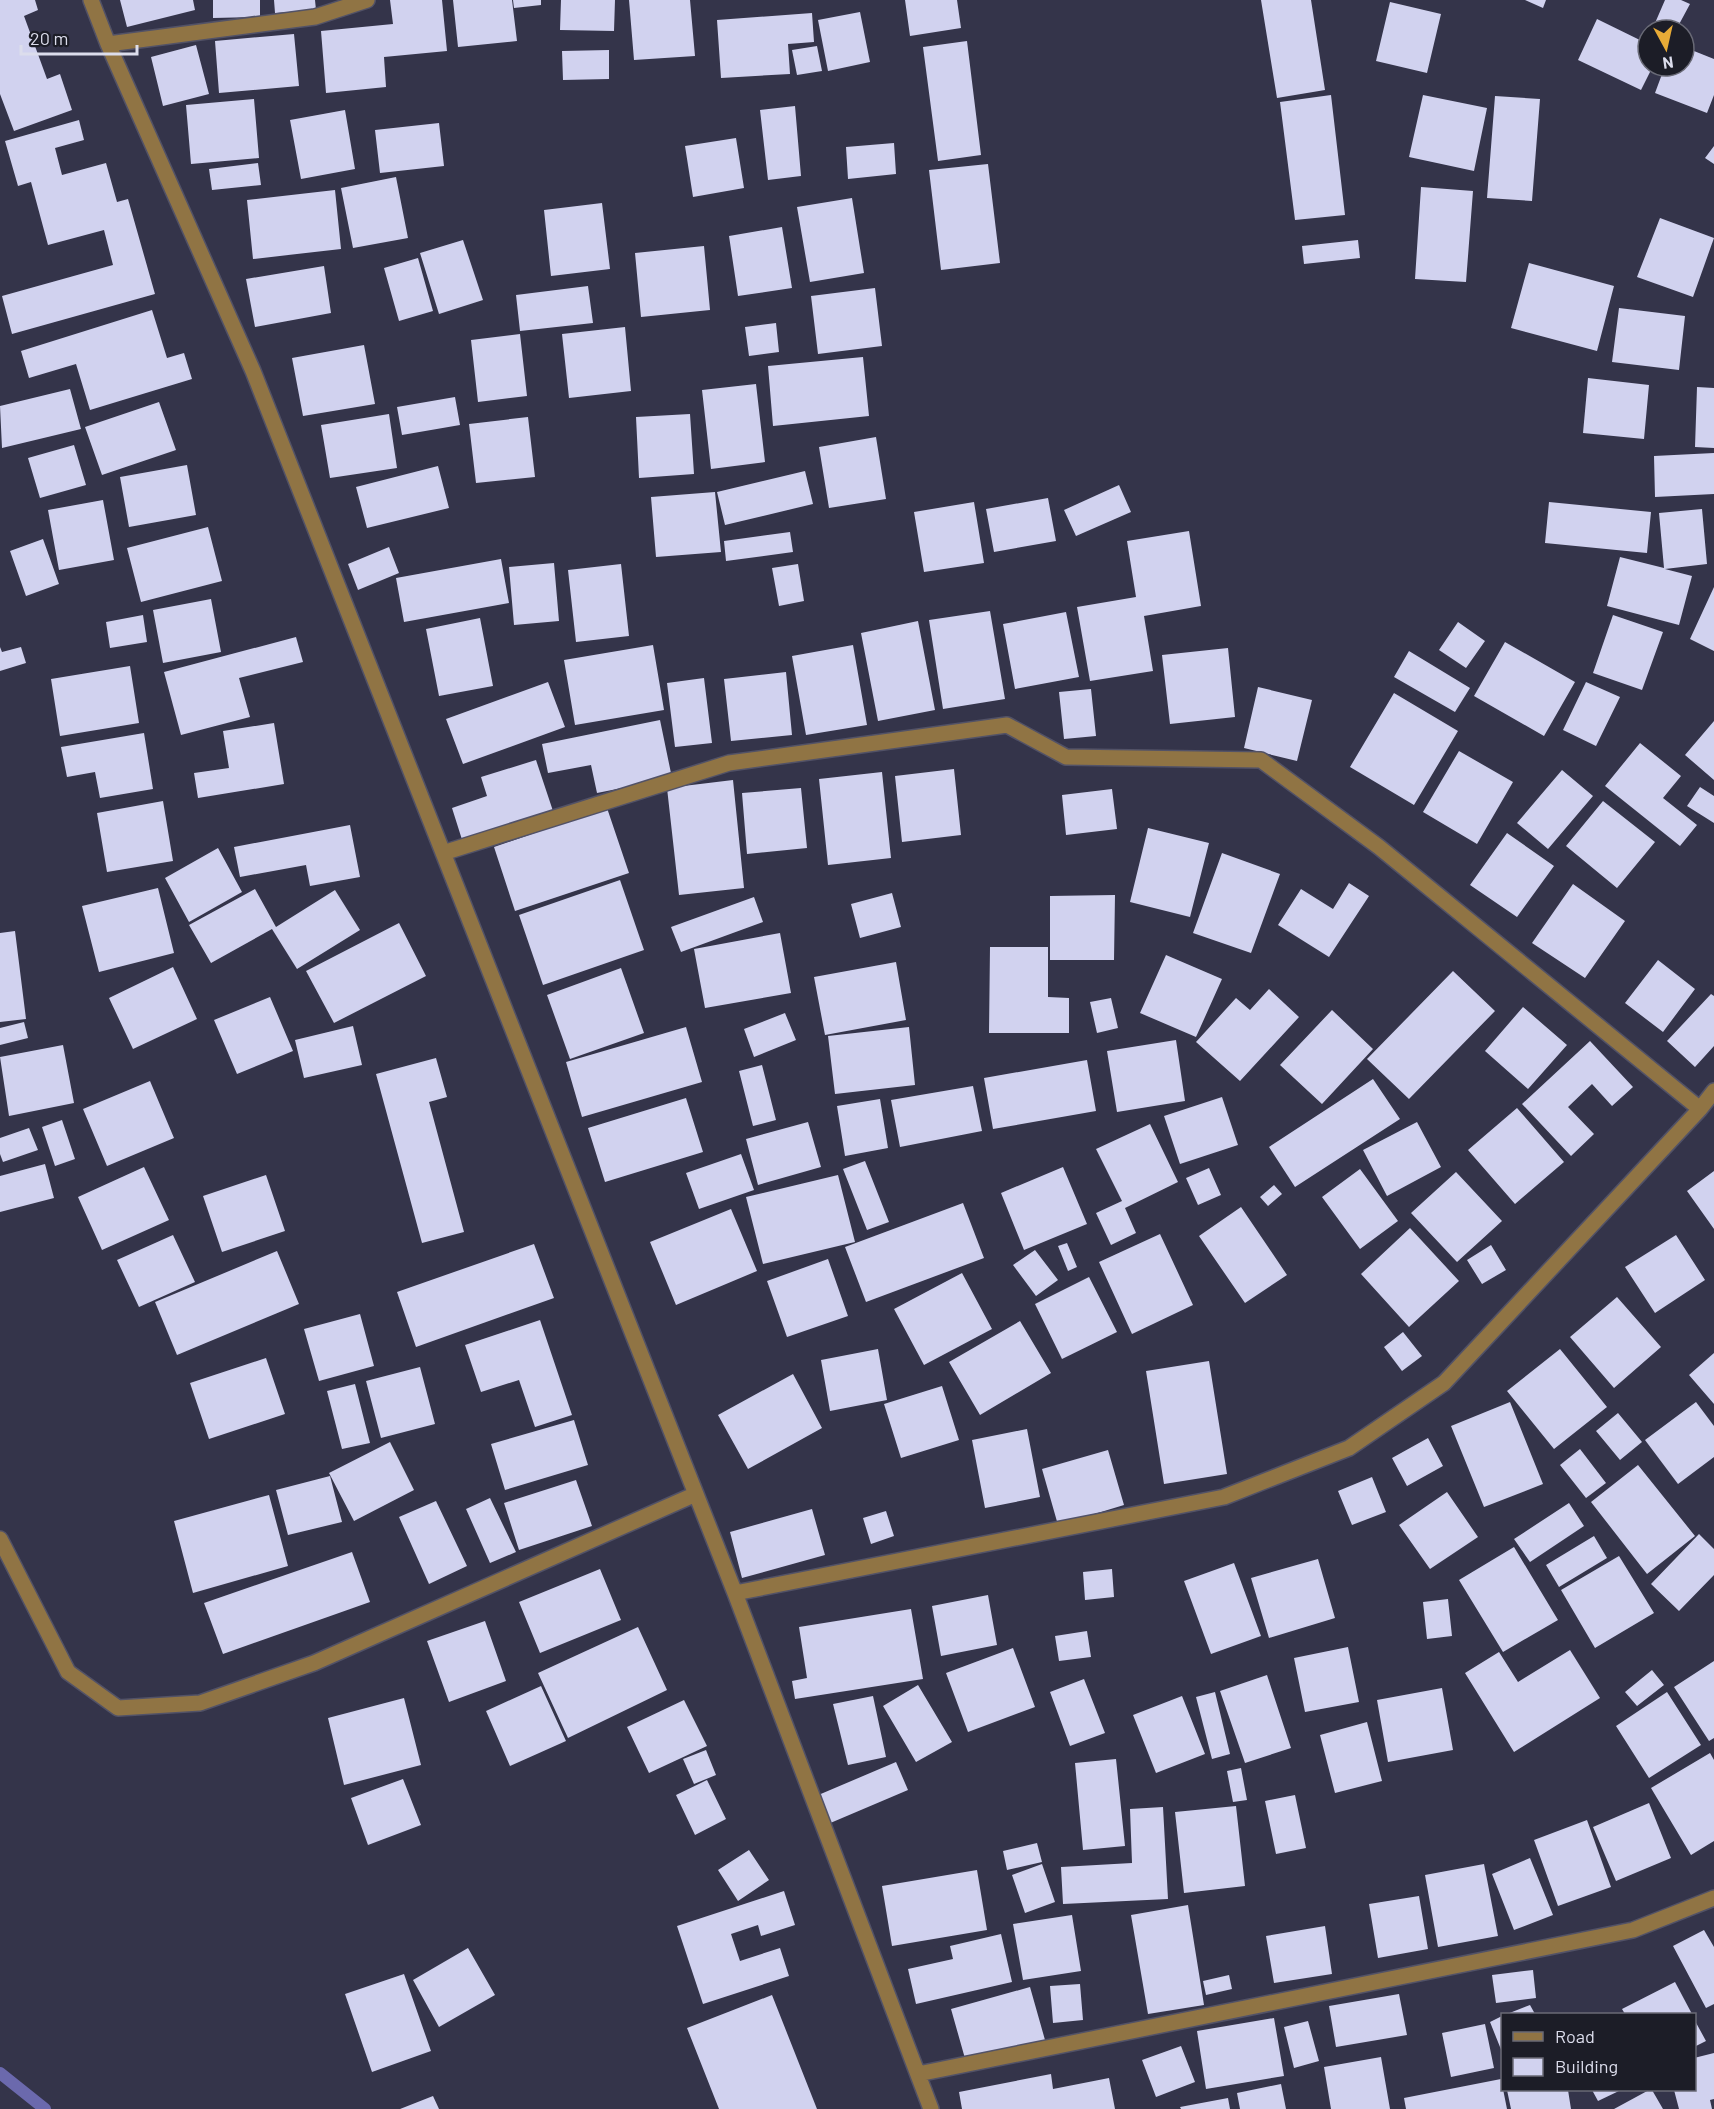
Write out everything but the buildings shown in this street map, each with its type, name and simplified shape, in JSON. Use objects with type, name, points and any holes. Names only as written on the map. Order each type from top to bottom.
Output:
[{"type":"street","points":[[91,0],[108,44],[253,371],[735,1593],[930,2109]]},
{"type":"street","points":[[108,44],[315,17],[367,0]]},
{"type":"street","points":[[443,853],[729,764],[1007,725],[1066,757],[1261,760],[1379,847],[1700,1109]]},
{"type":"street","points":[[735,1593],[1224,1497],[1349,1448],[1444,1383],[1700,1109],[1714,1091]]},
{"type":"street","points":[[0,1539],[68,1672],[118,1708],[200,1703],[314,1663],[696,1494]]},
{"type":"street","points":[[918,2074],[1633,1930],[1714,1898]]},
{"type":"waterway","points":[[0,2073],[45,2109]]}]
